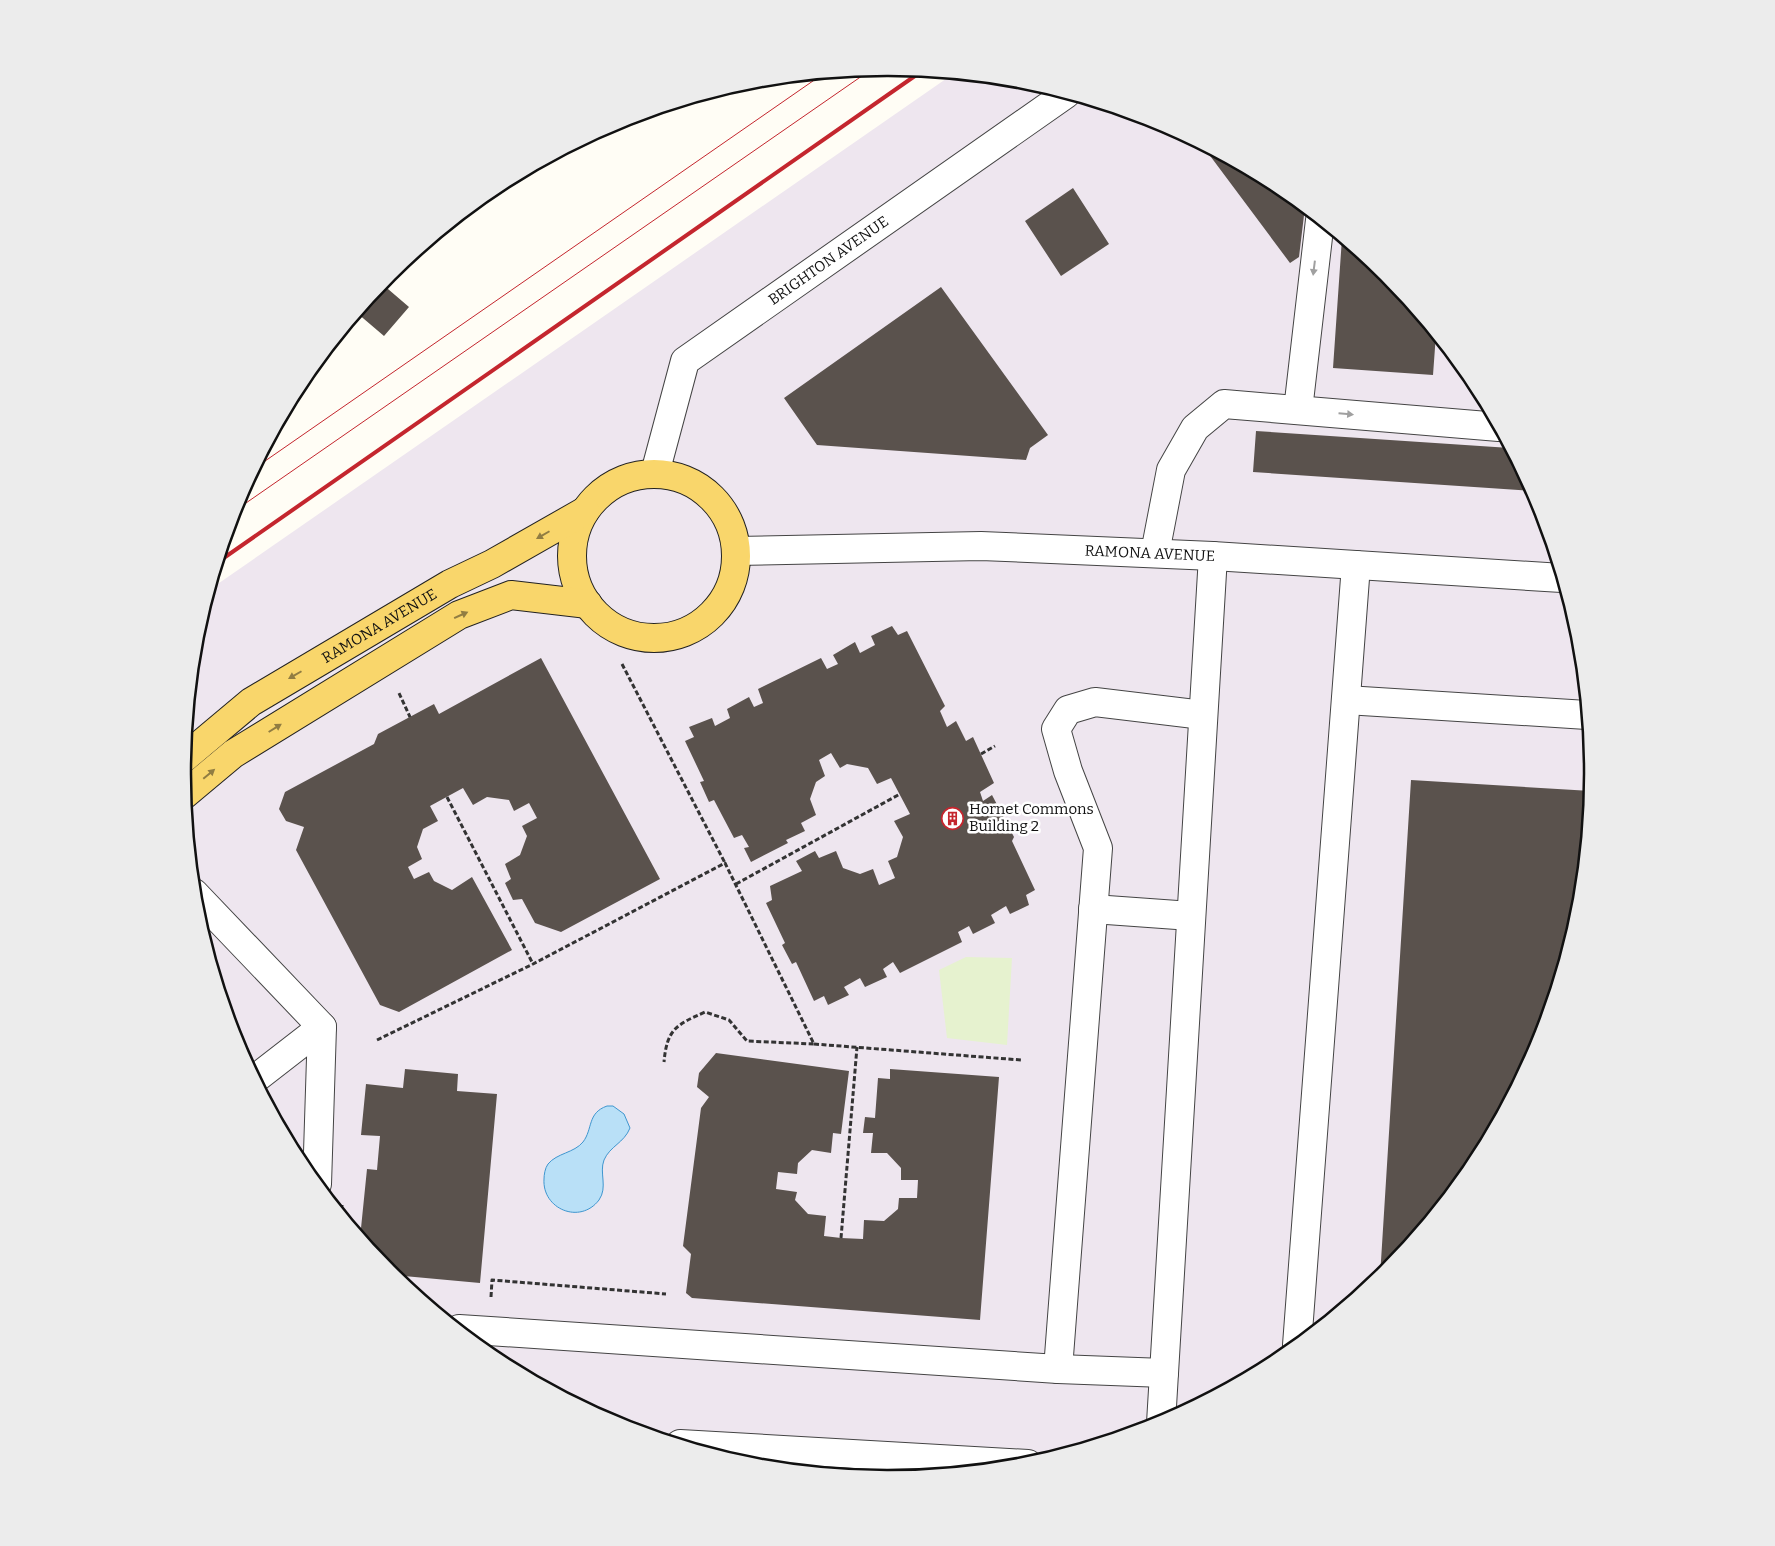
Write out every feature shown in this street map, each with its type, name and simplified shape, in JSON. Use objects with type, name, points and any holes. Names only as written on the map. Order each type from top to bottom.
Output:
[{"type":"main road","name":"RAMONA AVENUE","points":[[191,752],[251,702],[450,584],[492,564],[585,511],[604,490],[628,477],[655,473],[682,478],[706,492],[724,512],[735,537],[736,551],[736,565],[729,591],[713,614],[692,630],[666,638],[639,638],[614,628],[593,612],[578,588],[572,562],[574,536],[585,511]]},
{"type":"main road","name":"RAMONA AVENUE","points":[[191,789],[233,754],[459,616],[512,596],[588,604]]},
{"type":"street","name":"BRIGHTON AVENUE","points":[[655,473],[685,361],[1060,98]]},
{"type":"street","points":[[1298,410],[1319,226]]},
{"type":"street","points":[[1154,554],[1171,470],[1194,428],[1224,404],[1492,426]]},
{"type":"street","name":"RAMONA AVENUE","points":[[736,551],[981,546],[1212,556],[1556,578]]},
{"type":"street","points":[[1162,1414],[1212,556]]},
{"type":"street","points":[[1299,1335],[1356,565]]},
{"type":"street","points":[[1346,700],[1582,714]]},
{"type":"street","points":[[1058,1369],[1098,848],[1068,771],[1056,729],[1068,710],[1096,702],[1203,715]]},
{"type":"street","points":[[203,902],[322,1027],[316,1172]]},
{"type":"street","points":[[1094,909],[1191,916]]},
{"type":"street","points":[[260,1075],[322,1027]]},
{"type":"street","points":[[468,1330],[1058,1369],[1164,1373]]},
{"type":"street","points":[[705,1445],[990,1462]]},
{"type":"path","points":[[622,664],[736,884],[814,1044]]},
{"type":"path","points":[[399,693],[410,717]]},
{"type":"path","points":[[981,754],[995,746]]},
{"type":"path","points":[[736,884],[900,794]]},
{"type":"path","points":[[447,797],[533,964]]},
{"type":"path","points":[[377,1040],[533,964],[725,863]]},
{"type":"path","points":[[664,1062],[666,1043],[680,1023],[704,1012],[729,1020],[747,1041],[814,1044],[1021,1060]]},
{"type":"path","points":[[841,1238],[857,1047]]},
{"type":"path","points":[[490,1304],[492,1280],[666,1294]]},
{"type":"shaded area","points":[[946,79],[978,82],[1068,100],[1154,129],[1196,148],[1275,194],[1312,220],[1380,280],[1411,314],[1467,386],[1491,425],[1531,506],[1547,549],[1561,593],[1571,637],[1578,682],[1583,727],[1583,819],[1571,909],[1561,953],[1531,1040],[1512,1081],[1491,1121],[1467,1160],[1440,1197],[1380,1266],[1347,1297],[1312,1326],[1236,1376],[1196,1398],[1154,1417],[1111,1433],[1068,1446],[978,1464],[888,1470],[842,1468],[797,1464],[707,1446],[621,1417],[579,1398],[500,1352],[463,1326],[395,1266],[364,1232],[308,1160],[284,1121],[244,1040],[228,997],[214,953],[204,909],[197,864],[192,819],[192,727],[204,637],[217,585]]},
{"type":"green space","points":[[966,957],[1012,958],[1007,1045],[947,1038],[939,970]]},
{"type":"water","points":[[607,1106],[613,1106],[624,1114],[630,1128],[604,1160],[602,1170],[603,1190],[599,1200],[591,1208],[582,1211],[564,1210],[549,1198],[545,1190],[544,1177],[546,1167],[556,1157],[575,1149],[583,1142],[593,1117]]},
{"type":"building","points":[[1210,156],[1275,194],[1304,214],[1299,257],[1290,263]]},
{"type":"building","points":[[1073,188],[1109,244],[1061,276],[1025,221]]},
{"type":"building","points":[[1342,244],[1380,280],[1435,343],[1433,375],[1333,368]]},
{"type":"building","points":[[941,287],[1048,435],[1030,448],[1026,460],[817,445],[784,398]]},
{"type":"building","points":[[387,288],[409,307],[384,336],[362,317]]},
{"type":"building","points":[[1256,431],[1503,448],[1524,490],[1253,472]]},
{"type":"building","name":"Hornet Commons Building 2","points":[[892,626],[898,635],[907,631],[945,706],[940,711],[947,727],[956,721],[966,741],[973,737],[994,783],[980,792],[983,801],[992,795],[1014,837],[1012,841],[1035,890],[1026,895],[1029,905],[1010,914],[1006,906],[991,915],[995,923],[973,934],[969,926],[958,932],[962,942],[900,973],[893,962],[883,969],[887,977],[865,987],[860,978],[844,987],[849,995],[828,1005],[824,996],[814,1001],[796,962],[792,964],[782,945],[785,943],[766,903],[772,900],[770,886],[802,871],[796,861],[815,851],[819,858],[836,851],[843,868],[860,874],[873,869],[879,885],[895,878],[888,861],[897,857],[903,837],[894,821],[910,814],[891,778],[877,784],[868,768],[847,764],[840,768],[831,753],[819,760],[825,776],[816,782],[810,799],[816,815],[801,823],[805,831],[786,840],[788,843],[751,862],[744,848],[749,847],[742,835],[734,838],[714,800],[709,802],[700,782],[704,781],[685,741],[694,737],[689,727],[712,718],[715,726],[730,718],[727,709],[749,697],[754,707],[763,703],[758,689],[821,658],[827,669],[838,664],[833,655],[855,642],[860,653],[875,645],[871,636]]},
{"type":"building","points":[[541,658],[660,879],[561,932],[535,923],[522,899],[513,900],[505,883],[511,879],[505,864],[520,855],[527,836],[522,826],[537,818],[529,803],[514,811],[509,800],[487,797],[473,805],[463,788],[430,806],[438,821],[423,829],[417,847],[422,859],[408,867],[414,879],[429,872],[434,881],[452,890],[472,877],[512,950],[399,1012],[380,1005],[296,850],[304,827],[286,821],[279,809],[285,792],[374,744],[378,734],[434,704],[439,714]]},
{"type":"building","points":[[1411,780],[1584,791],[1583,819],[1571,909],[1561,953],[1531,1040],[1491,1121],[1467,1160],[1440,1197],[1381,1265]]},
{"type":"building","points":[[716,1053],[849,1071],[841,1134],[833,1133],[831,1153],[812,1150],[798,1163],[797,1174],[778,1172],[776,1189],[797,1192],[795,1200],[808,1214],[826,1216],[824,1236],[841,1238],[863,1239],[864,1220],[884,1221],[898,1209],[899,1198],[917,1198],[918,1180],[901,1180],[901,1168],[887,1153],[871,1153],[873,1133],[863,1133],[865,1117],[875,1118],[878,1078],[890,1079],[890,1069],[999,1077],[980,1320],[692,1298],[686,1293],[691,1254],[683,1246],[701,1108],[709,1097],[697,1087],[699,1073]]},
{"type":"building","points":[[405,1069],[458,1074],[457,1091],[497,1094],[480,1283],[406,1276],[361,1228],[367,1169],[377,1170],[380,1136],[361,1135],[366,1084],[403,1088]]},
{"type":"tram line","points":[[245,504],[860,77]]},
{"type":"tram line","points":[[265,461],[814,81]]},
{"type":"railway","points":[[226,557],[913,77]]},
{"type":"place","name":"Hornet Commons Building 2","points":[[953,818]]}]
